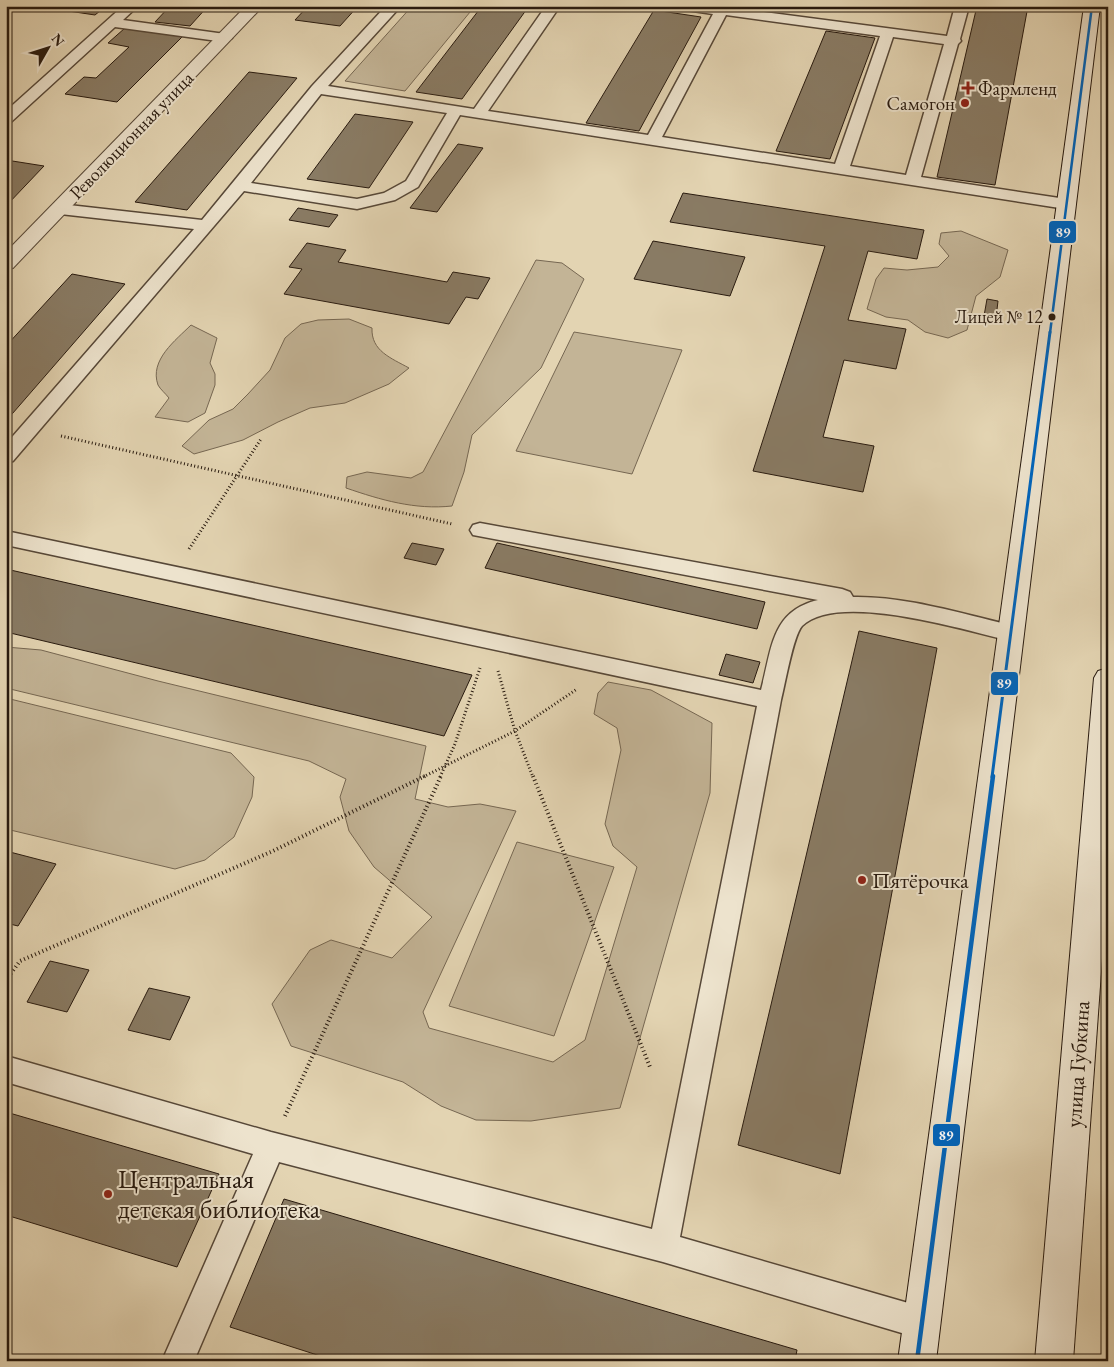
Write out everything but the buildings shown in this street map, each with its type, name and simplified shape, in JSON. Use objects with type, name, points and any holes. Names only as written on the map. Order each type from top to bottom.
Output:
[{"type":"main road","name":"Революционная улица","points":[[6,264],[256,6]]},
{"type":"main road","points":[[917,1361],[1092,6]]},
{"type":"main road","name":"улица Губкина","points":[[1054,1361],[1108,678]]},
{"type":"lane","points":[[6,119],[131,6]]},
{"type":"lane","points":[[6,457],[240,186],[317,89],[394,6]]},
{"type":"lane","points":[[478,114],[553,6]]},
{"type":"lane","points":[[686,6],[954,41]]},
{"type":"lane","points":[[912,181],[954,41],[962,6]]},
{"type":"lane","points":[[653,141],[721,11]]},
{"type":"lane","points":[[113,23],[225,38]]},
{"type":"lane","points":[[841,170],[888,32]]},
{"type":"lane","points":[[317,89],[1066,204]]},
{"type":"lane","points":[[240,186],[357,204],[389,197],[412,184],[456,110]]},
{"type":"lane","points":[[60,209],[207,225]]},
{"type":"lane","points":[[480,530],[872,603],[1010,632]]},
{"type":"lane","points":[[6,538],[172,576],[614,665],[770,700]]},
{"type":"lane","points":[[663,1247],[770,700],[791,624],[803,610],[847,603],[872,603]]},
{"type":"lane","points":[[6,1069],[271,1146],[663,1247],[922,1323]]},
{"type":"lane","points":[[178,1361],[271,1146]]},
{"type":"path","points":[[30,429],[480,530]]},
{"type":"path","points":[[172,576],[261,439]]},
{"type":"path","points":[[489,641],[515,731],[650,1067]]},
{"type":"path","points":[[271,1146],[455,744],[489,641]]},
{"type":"path","points":[[6,980],[20,961],[273,851],[515,731],[614,665]]},
{"type":"shaded area","points":[[412,6],[475,6],[405,91],[345,81]]},
{"type":"shaded area","points":[[961,231],[1008,250],[1000,277],[976,296],[967,330],[948,338],[925,332],[908,320],[886,317],[867,309],[876,279],[884,268],[907,270],[938,267],[949,256],[939,244],[941,233]]},
{"type":"shaded area","points":[[536,260],[562,263],[584,279],[541,368],[472,435],[464,472],[452,506],[425,507],[398,503],[346,488],[347,477],[367,472],[411,478],[423,472]]},
{"type":"shaded area","points":[[349,319],[372,328],[375,343],[383,353],[409,368],[389,384],[345,403],[310,408],[243,440],[194,454],[182,446],[209,420],[233,409],[248,394],[270,370],[285,338],[301,324],[318,320]]},
{"type":"shaded area","points":[[191,325],[217,338],[210,363],[215,374],[215,385],[205,413],[188,422],[155,417],[169,398],[158,385],[157,367],[166,351]]},
{"type":"shaded area","points":[[574,332],[682,350],[632,474],[516,451]]},
{"type":"shaded area","points":[[6,647],[41,650],[158,681],[426,746],[415,799],[448,807],[480,804],[516,811],[423,1012],[429,1028],[553,1062],[585,1040],[637,867],[613,846],[605,824],[621,750],[617,728],[594,714],[598,693],[608,682],[651,690],[712,723],[710,793],[620,1108],[531,1121],[476,1120],[441,1106],[403,1082],[291,1046],[272,1004],[310,950],[331,940],[392,958],[432,917],[374,867],[349,831],[340,797],[346,779],[309,761],[6,688]]},
{"type":"shaded area","points":[[6,698],[231,753],[254,777],[252,797],[234,837],[205,860],[175,869],[6,829]]},
{"type":"shaded area","points":[[517,842],[614,867],[554,1036],[449,1006]]},
{"type":"transit line","name":"89","points":[[917,1361],[1092,6]]},
{"type":"place","name":"Фармленд","points":[[968,88]]},
{"type":"place","name":"Самогон","points":[[965,103]]},
{"type":"place","name":"Лицей № 12","points":[[1052,317]]},
{"type":"place","name":"Пятёрочка","points":[[862,880]]},
{"type":"place","name":"Центральная детская библиотека","points":[[108,1194]]}]
